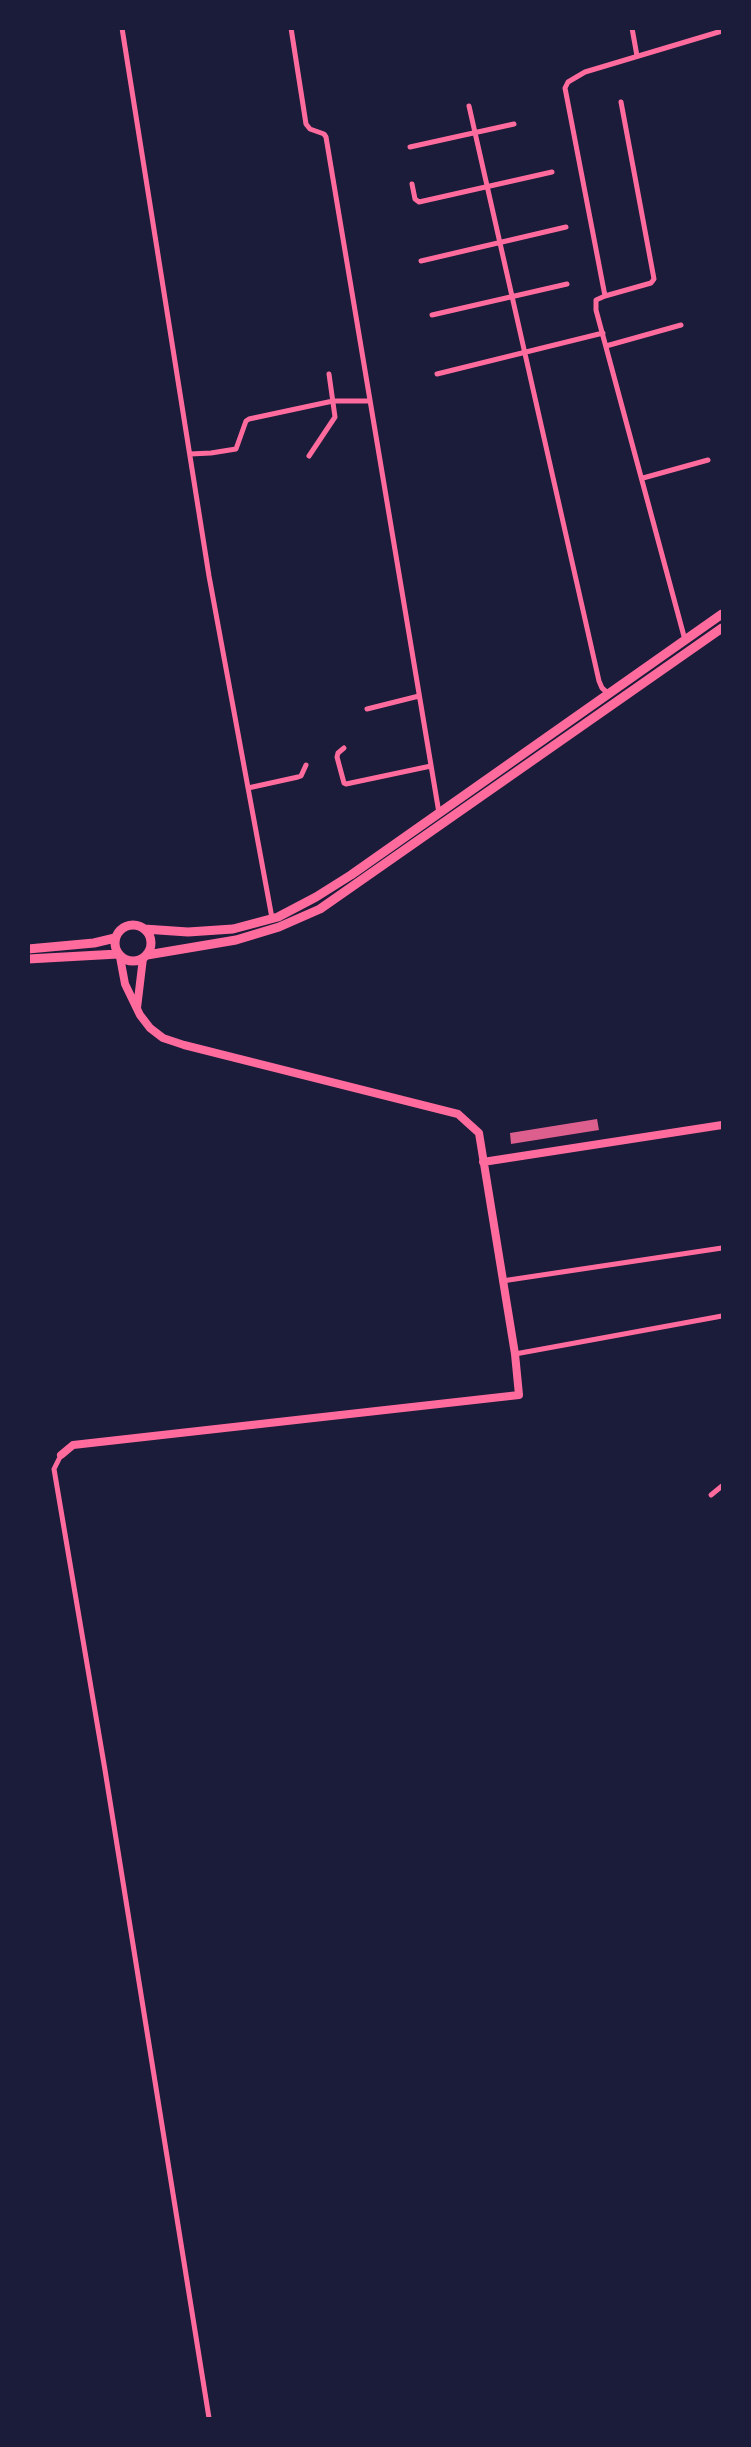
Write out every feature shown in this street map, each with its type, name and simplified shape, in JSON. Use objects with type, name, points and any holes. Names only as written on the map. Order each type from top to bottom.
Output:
[{"type":"highway","points":[[119,955],[115,946],[115,938],[120,930],[127,926],[136,925],[144,929],[188,932],[248,926],[273,918],[334,886],[723,614]]},
{"type":"highway","points":[[28,960],[119,955],[131,961],[236,940],[279,927],[320,909],[723,628]]},
{"type":"highway","points":[[144,929],[151,941],[145,957]]},
{"type":"highway","points":[[28,949],[94,943],[115,938]]},
{"type":"main road","points":[[61,1455],[73,1444],[519,1395],[515,1354],[479,1133],[458,1114],[163,1038],[150,1028],[137,1008],[125,984],[119,955]]},
{"type":"main road","points":[[137,1008],[145,957]]},
{"type":"main road","points":[[483,1162],[723,1125]]},
{"type":"street","points":[[122,28],[209,576],[273,918]]},
{"type":"street","points":[[291,28],[306,124],[310,129],[326,137],[439,813]]},
{"type":"street","points":[[632,28],[637,56]]},
{"type":"street","points":[[605,296],[565,88],[568,82],[585,72],[707,32],[723,31]]},
{"type":"street","points":[[621,102],[654,279],[651,283],[605,296],[596,300],[595,304],[685,640]]},
{"type":"street","points":[[469,106],[599,681],[602,688],[609,694]]},
{"type":"street","points":[[410,147],[514,124]]},
{"type":"street","points":[[412,184],[416,202],[552,172]]},
{"type":"street","points":[[421,261],[566,227]]},
{"type":"street","points":[[432,315],[567,284]]},
{"type":"street","points":[[606,346],[681,325]]},
{"type":"street","points":[[437,374],[603,333]]},
{"type":"street","points":[[309,456],[335,417],[328,374]]},
{"type":"street","points":[[190,454],[236,449],[249,419],[333,401],[370,401]]},
{"type":"street","points":[[643,478],[708,460]]},
{"type":"street","points":[[367,709],[419,696]]},
{"type":"street","points":[[344,748],[337,757],[346,784],[431,766]]},
{"type":"street","points":[[248,788],[301,776],[306,765]]},
{"type":"street","points":[[502,1281],[723,1248]]},
{"type":"street","points":[[515,1354],[723,1316]]},
{"type":"street","points":[[61,1455],[54,1468],[209,2418]]},
{"type":"street","points":[[711,1495],[723,1486]]},
{"type":"building","points":[[597,1119],[599,1130],[511,1144],[510,1133]]}]
